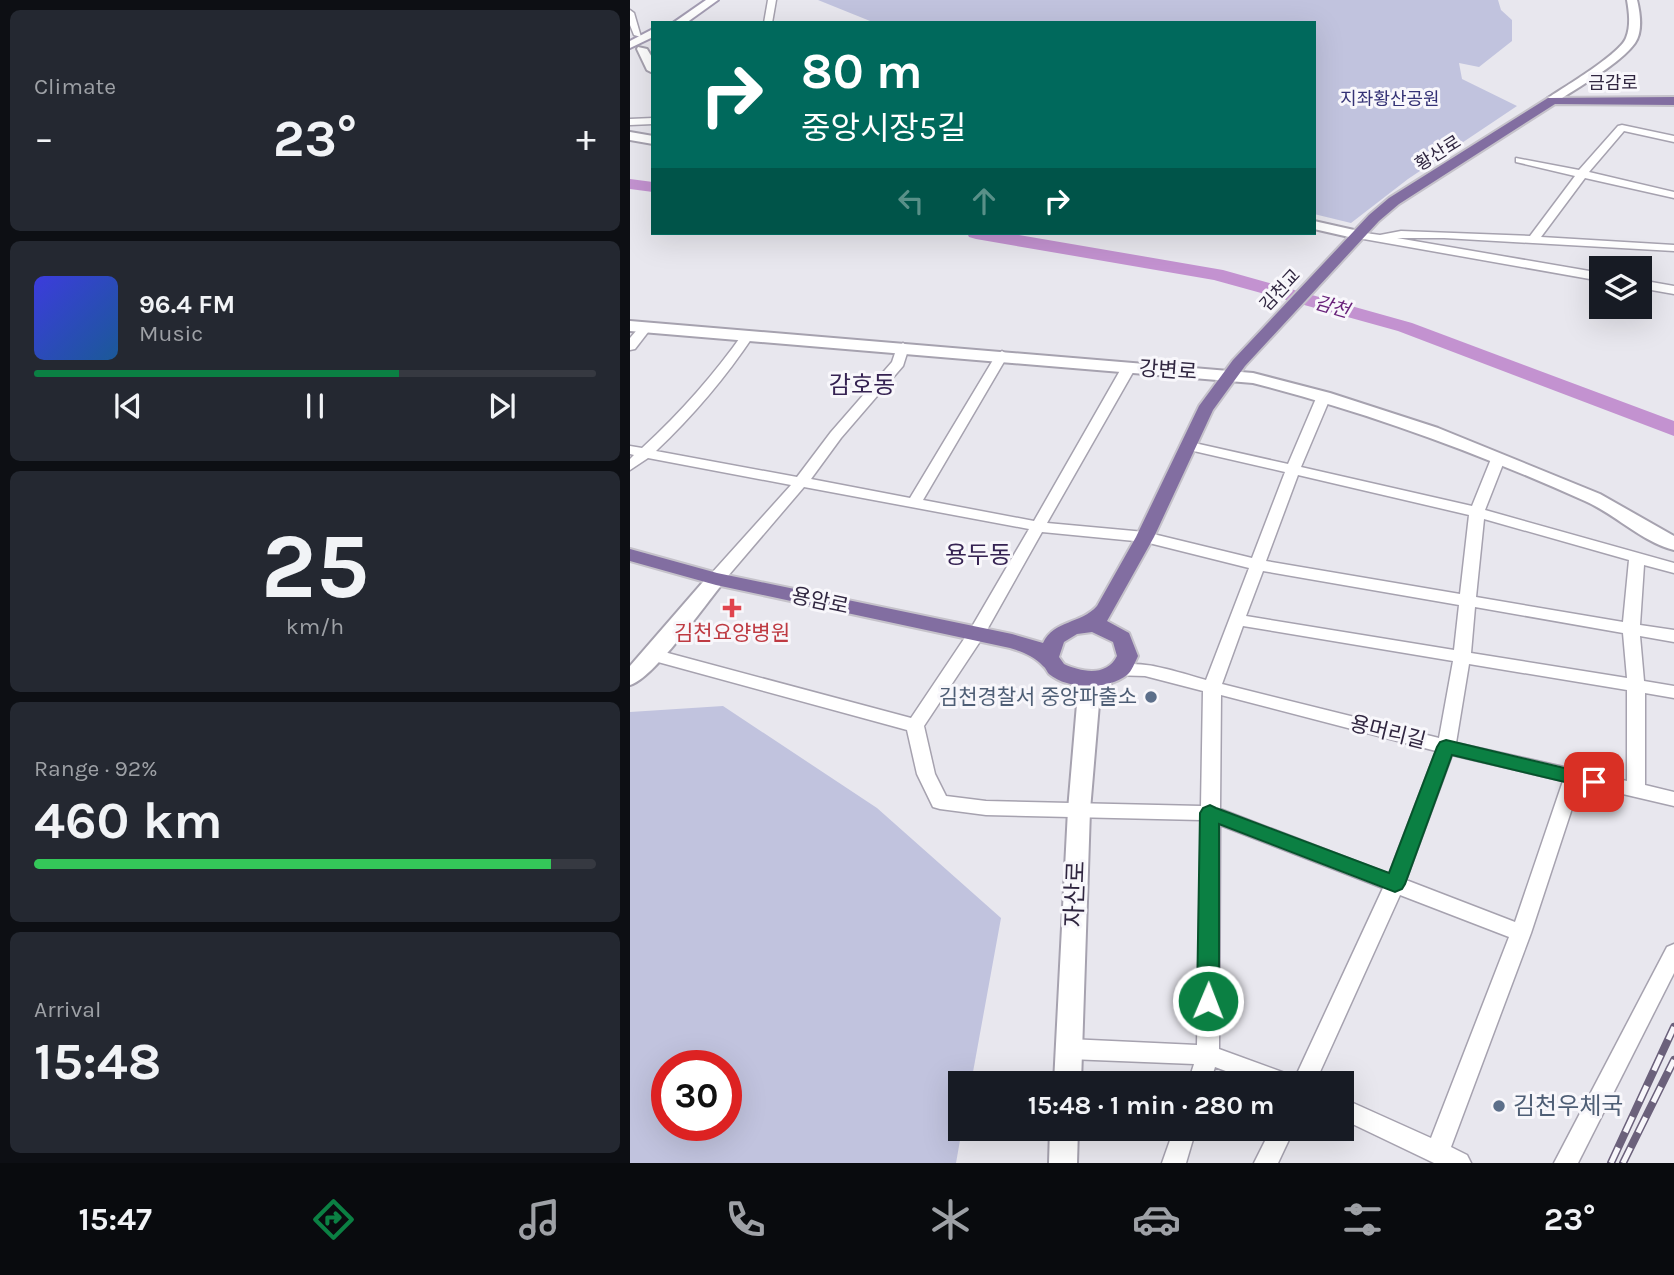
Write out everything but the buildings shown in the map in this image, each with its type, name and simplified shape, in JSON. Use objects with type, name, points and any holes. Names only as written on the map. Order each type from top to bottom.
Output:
[{"type":"main road","name":"금감로","points":[[1552,100],[1674,101]]},
{"type":"main road","name":"황산로","points":[[1354,239],[1395,201],[1552,100]]},
{"type":"main road","name":"김천교","points":[[1235,369],[1354,239]]},
{"type":"main road","points":[[1012,640],[1044,640],[1098,618],[1105,610],[1145,537],[1205,410],[1235,369]]},
{"type":"main road","name":"용암로","points":[[630,555],[716,579],[1012,640]]},
{"type":"main road","points":[[1012,640],[1035,648],[1079,680],[1116,668],[1127,645],[1114,631],[1105,610]]},
{"type":"main road","points":[[1080,626],[1104,627],[1114,631]]},
{"type":"main road","points":[[1059,635],[1049,652],[1059,668]]},
{"type":"street","points":[[672,21],[703,0]]},
{"type":"street","points":[[681,21],[713,0]]},
{"type":"street","points":[[768,21],[772,0]]},
{"type":"street","name":"황산로","points":[[1552,100],[1622,40],[1626,15],[1622,0]]},
{"type":"street","name":"황산로","points":[[1552,100],[1600,68],[1631,41],[1635,16],[1632,0]]},
{"type":"street","points":[[630,13],[638,35]]},
{"type":"street","points":[[634,48],[651,34]]},
{"type":"street","points":[[634,48],[651,39]]},
{"type":"street","points":[[634,48],[651,68]]},
{"type":"street","points":[[630,122],[651,121]]},
{"type":"street","points":[[1533,240],[1582,174],[1622,128],[1674,139]]},
{"type":"street","points":[[630,136],[651,140]]},
{"type":"street","points":[[1520,160],[1674,195]]},
{"type":"street","points":[[1316,226],[1354,239],[1380,239],[1589,275]]},
{"type":"street","points":[[1380,239],[1401,234],[1674,248]]},
{"type":"street","points":[[1652,286],[1674,290]]},
{"type":"street","points":[[630,346],[638,327]]},
{"type":"street","name":"강변로","points":[[638,327],[1002,355],[1129,368],[1235,369],[1432,432],[1594,498],[1674,544]]},
{"type":"street","points":[[630,466],[637,452],[727,367],[748,335]]},
{"type":"street","points":[[630,678],[653,655],[801,482],[836,435],[898,363],[903,347]]},
{"type":"street","points":[[915,502],[1002,355]]},
{"type":"street","points":[[1129,368],[977,633],[915,726],[926,774],[940,802],[986,808],[1210,813],[1521,933]]},
{"type":"street","points":[[1203,1071],[1208,1055],[1212,687],[1293,469],[1324,396]]},
{"type":"street","points":[[1190,446],[1477,512],[1674,568]]},
{"type":"street","points":[[637,452],[1039,527],[1145,537],[1258,565],[1674,636]]},
{"type":"street","points":[[1309,1071],[1395,884],[1446,747],[1462,656],[1477,512],[1498,459]]},
{"type":"street","points":[[1636,790],[1636,686],[1631,629],[1637,557]]},
{"type":"street","points":[[1237,620],[1674,692]]},
{"type":"street","points":[[653,655],[915,726]]},
{"type":"street","points":[[1059,668],[1081,689],[1088,704],[1116,668]]},
{"type":"street","name":"용머리길","points":[[1116,668],[1145,670],[1573,778],[1674,799]]},
{"type":"street","name":"자산로","points":[[1068,1071],[1079,810],[1088,704]]},
{"type":"street","points":[[1437,1153],[1521,933],[1573,778]]},
{"type":"street","points":[[1566,1163],[1674,953]]},
{"type":"street","points":[[1069,1049],[1208,1055],[1252,1071]]},
{"type":"street","points":[[1354,1114],[1460,1163]]},
{"type":"street","points":[[1063,1163],[1064,1141]]},
{"type":"street","points":[[1174,1163],[1181,1141]]},
{"type":"street","points":[[1266,1163],[1277,1141]]},
{"type":"green space","name":"지좌황산공원","points":[[818,0],[1498,0],[1501,10],[1512,20],[1512,41],[1479,67],[1459,63],[1462,79],[1517,106],[1408,179],[1351,223],[1316,214],[1316,21],[870,21]]},
{"type":"green space","points":[[723,706],[877,808],[1001,918],[973,1071],[948,1071],[948,1141],[960,1141],[956,1163],[630,1163],[630,712]]},
{"type":"waterway","name":"감천","points":[[630,184],[651,187]]},
{"type":"waterway","name":"감천","points":[[988,235],[1216,274],[1405,327],[1674,429]]},
{"type":"railway","points":[[1611,1163],[1674,1027]]},
{"type":"railway","points":[[1623,1163],[1674,1060]]},
{"type":"place","name":"김천요양병원","points":[[732,608]]},
{"type":"place","name":"김천경찰서 중앙파출소","points":[[1151,697]]},
{"type":"place","name":"김천우체국","points":[[1499,1106]]},
{"type":"district","name":"감호동","points":[[862,385]]},
{"type":"district","name":"용두동","points":[[978,555]]},
{"type":"route","points":[[1208,1001],[1210,813],[1395,884],[1446,747],[1594,782]]}]
